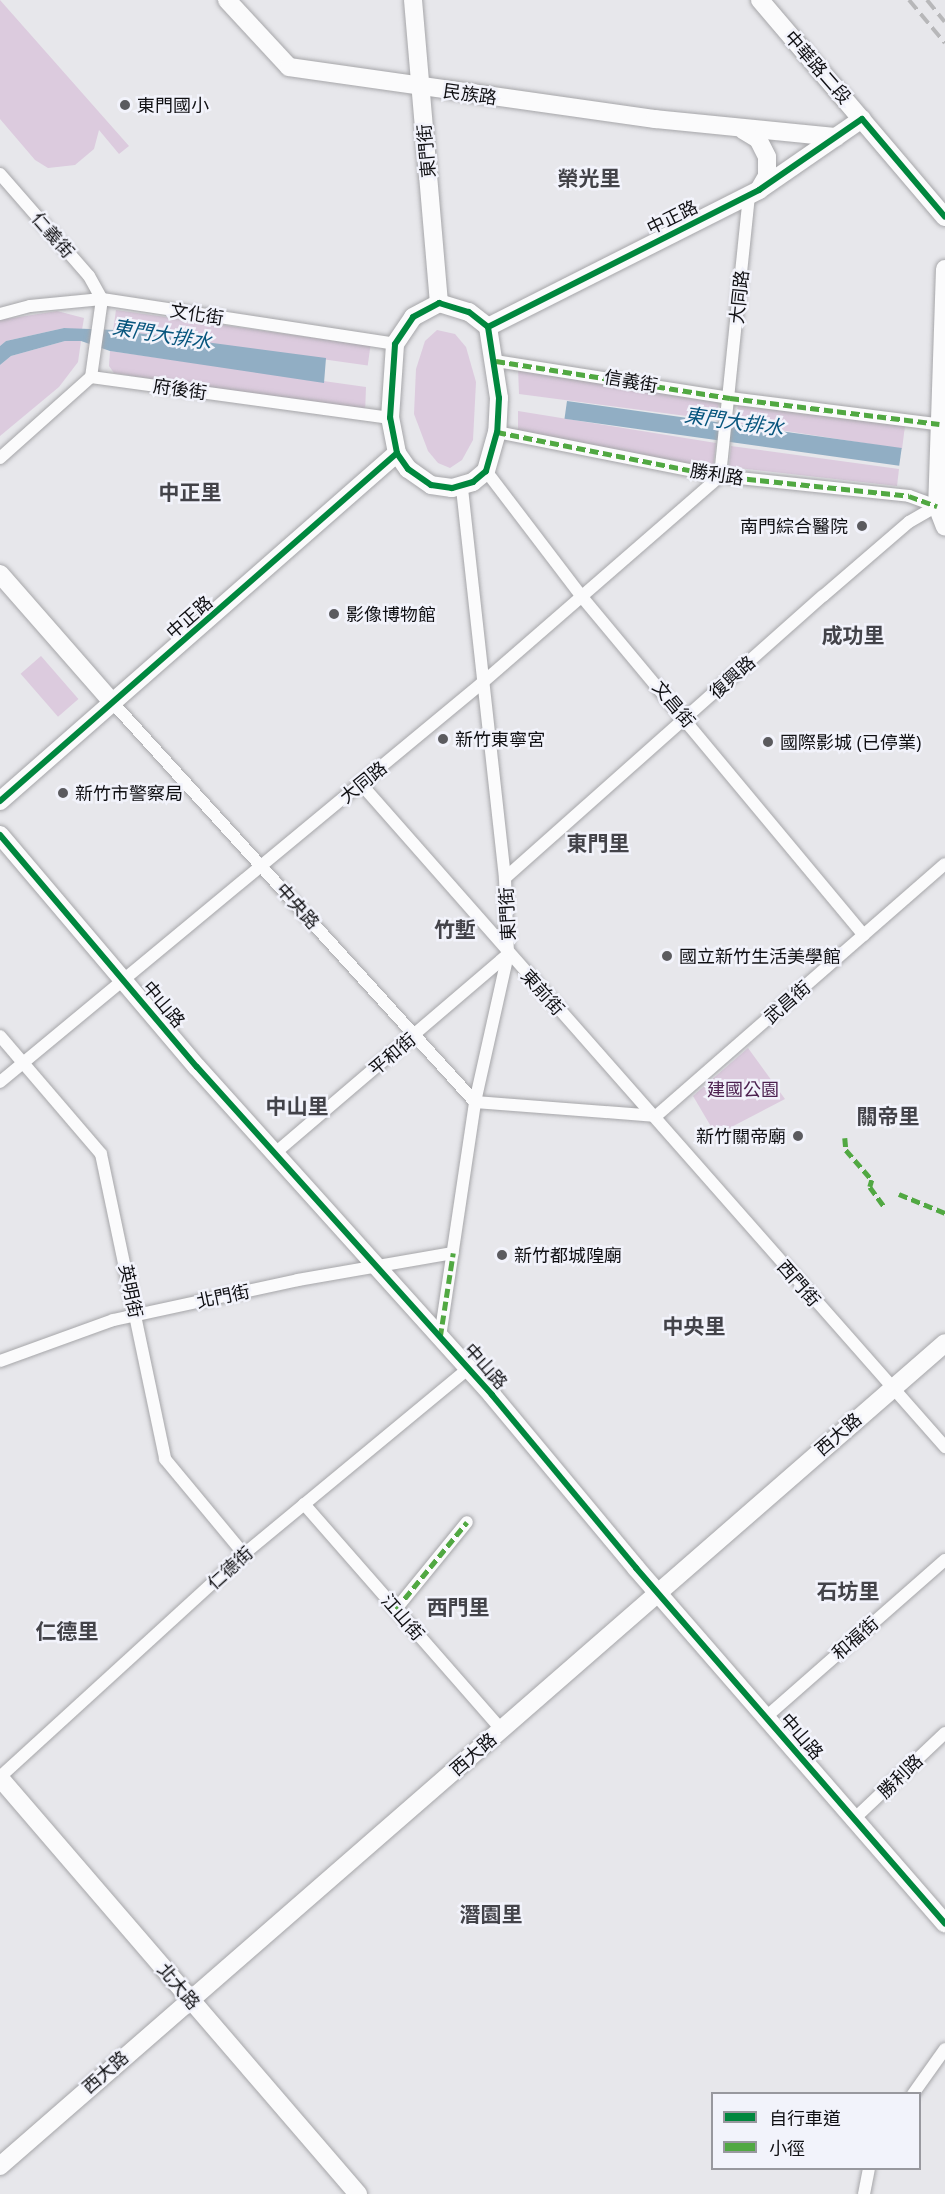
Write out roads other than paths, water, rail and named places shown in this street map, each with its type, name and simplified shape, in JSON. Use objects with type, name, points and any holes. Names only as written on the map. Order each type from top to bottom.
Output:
[{"type":"street","name":"民族路","points":[[227,0],[289,67],[421,87],[742,129],[836,137]]},
{"type":"street","name":"東門街","points":[[413,0],[439,303]]},
{"type":"street","name":"中華路二段","points":[[760,0],[945,217]]},
{"type":"street","name":"中正路","points":[[488,327],[754,193],[862,119]]},
{"type":"street","points":[[742,129],[758,140],[767,157],[767,176],[754,193]]},
{"type":"street","name":"仁義街","points":[[0,174],[88,276],[102,299]]},
{"type":"street","name":"大同路","points":[[0,1082],[260,864],[361,784],[482,683],[720,476],[754,193]]},
{"type":"street","points":[[945,269],[942,424],[937,506],[945,527]]},
{"type":"street","points":[[0,458],[91,377],[102,299]]},
{"type":"street","name":"文化街","points":[[0,314],[30,306],[102,299],[395,344]]},
{"type":"street","points":[[439,303],[469,312],[488,327],[496,361],[497,432],[486,471],[462,486],[431,485],[418,478],[397,453],[390,418],[395,344],[413,317],[439,303]]},
{"type":"street","name":"信義街","points":[[496,361],[730,398],[942,424]]},
{"type":"street","name":"府後街","points":[[91,377],[390,418]]},
{"type":"street","name":"勝利路","points":[[497,432],[720,476],[909,496],[937,506]]},
{"type":"street","name":"中正路","points":[[0,801],[397,453]]},
{"type":"street","name":"文昌街","points":[[486,471],[582,597],[686,717],[864,935]]},
{"type":"street","name":"東門街","points":[[440,1336],[475,1102],[508,954],[505,878],[462,486]]},
{"type":"street","name":"復興路","points":[[505,878],[909,522],[937,506]]},
{"type":"street","name":"中央路","points":[[0,574],[412,1037],[475,1102]]},
{"type":"street","name":"東前街","points":[[361,784],[508,954],[656,1116]]},
{"type":"street","name":"中山路","points":[[0,835],[274,1154],[440,1336],[658,1593],[945,1922]]},
{"type":"street","name":"武昌街","points":[[656,1116],[945,864]]},
{"type":"street","name":"平和街","points":[[274,1154],[508,954]]},
{"type":"street","name":"英明街","points":[[0,1036],[101,1154],[165,1459],[244,1554]]},
{"type":"street","points":[[475,1102],[656,1116]]},
{"type":"street","name":"西門街","points":[[656,1116],[891,1389],[945,1448]]},
{"type":"street","name":"北門街","points":[[0,1361],[136,1315],[376,1266],[453,1253]]},
{"type":"street","name":"西大路","points":[[0,2166],[945,1343]]},
{"type":"street","name":"仁德街","points":[[0,1778],[244,1554],[468,1369]]},
{"type":"street","name":"江山街","points":[[304,1504],[501,1729]]},
{"type":"street","points":[[396,1609],[467,1522]]},
{"type":"street","name":"和福街","points":[[766,1717],[945,1560]]},
{"type":"street","name":"勝利路","points":[[854,1819],[945,1733]]},
{"type":"street","name":"北大路","points":[[0,1778],[358,2194]]},
{"type":"street","points":[[914,2092],[945,2049]]},
{"type":"street","points":[[864,2194],[869,2170]]},
{"type":"water","points":[[64,328],[115,330],[326,358],[324,383],[110,351],[81,341],[65,341],[11,356],[0,365],[0,346],[6,341]]},
{"type":"water","points":[[567,401],[902,448],[899,466],[564,419]]},
{"type":"railway","points":[[909,0],[945,43]]},
{"type":"railway","points":[[927,0],[945,22]]},
{"type":"place","name":"東門國小","points":[[125,105]]},
{"type":"place","name":"南門綜合醫院","points":[[862,526]]},
{"type":"place","name":"影像博物館","points":[[334,614]]},
{"type":"place","name":"新竹東寧宮","points":[[443,739]]},
{"type":"place","name":"國際影城 (已停業)","points":[[768,742]]},
{"type":"place","name":"新竹市警察局","points":[[63,793]]},
{"type":"place","name":"國立新竹生活美學館","points":[[667,956]]},
{"type":"place","name":"新竹關帝廟","points":[[798,1136]]},
{"type":"place","name":"新竹都城隍廟","points":[[502,1255]]},
{"type":"district","name":"榮光里","points":[[589,178]]},
{"type":"district","name":"中正里","points":[[190,492]]},
{"type":"district","name":"成功里","points":[[853,635]]},
{"type":"district","name":"東門里","points":[[598,843]]},
{"type":"district","name":"竹塹","points":[[455,929]]},
{"type":"district","name":"中山里","points":[[297,1106]]},
{"type":"district","name":"關帝里","points":[[888,1116]]},
{"type":"district","name":"中央里","points":[[694,1326]]},
{"type":"district","name":"石坊里","points":[[848,1591]]},
{"type":"district","name":"西門里","points":[[458,1607]]},
{"type":"district","name":"仁德里","points":[[67,1631]]},
{"type":"district","name":"潛園里","points":[[491,1914]]},
{"type":"water label","name":"東門大排水","points":[[162,334]]},
{"type":"water label","name":"東門大排水","points":[[734,421]]},
{"type":"park label","name":"建國公園","points":[[743,1089]]}]
